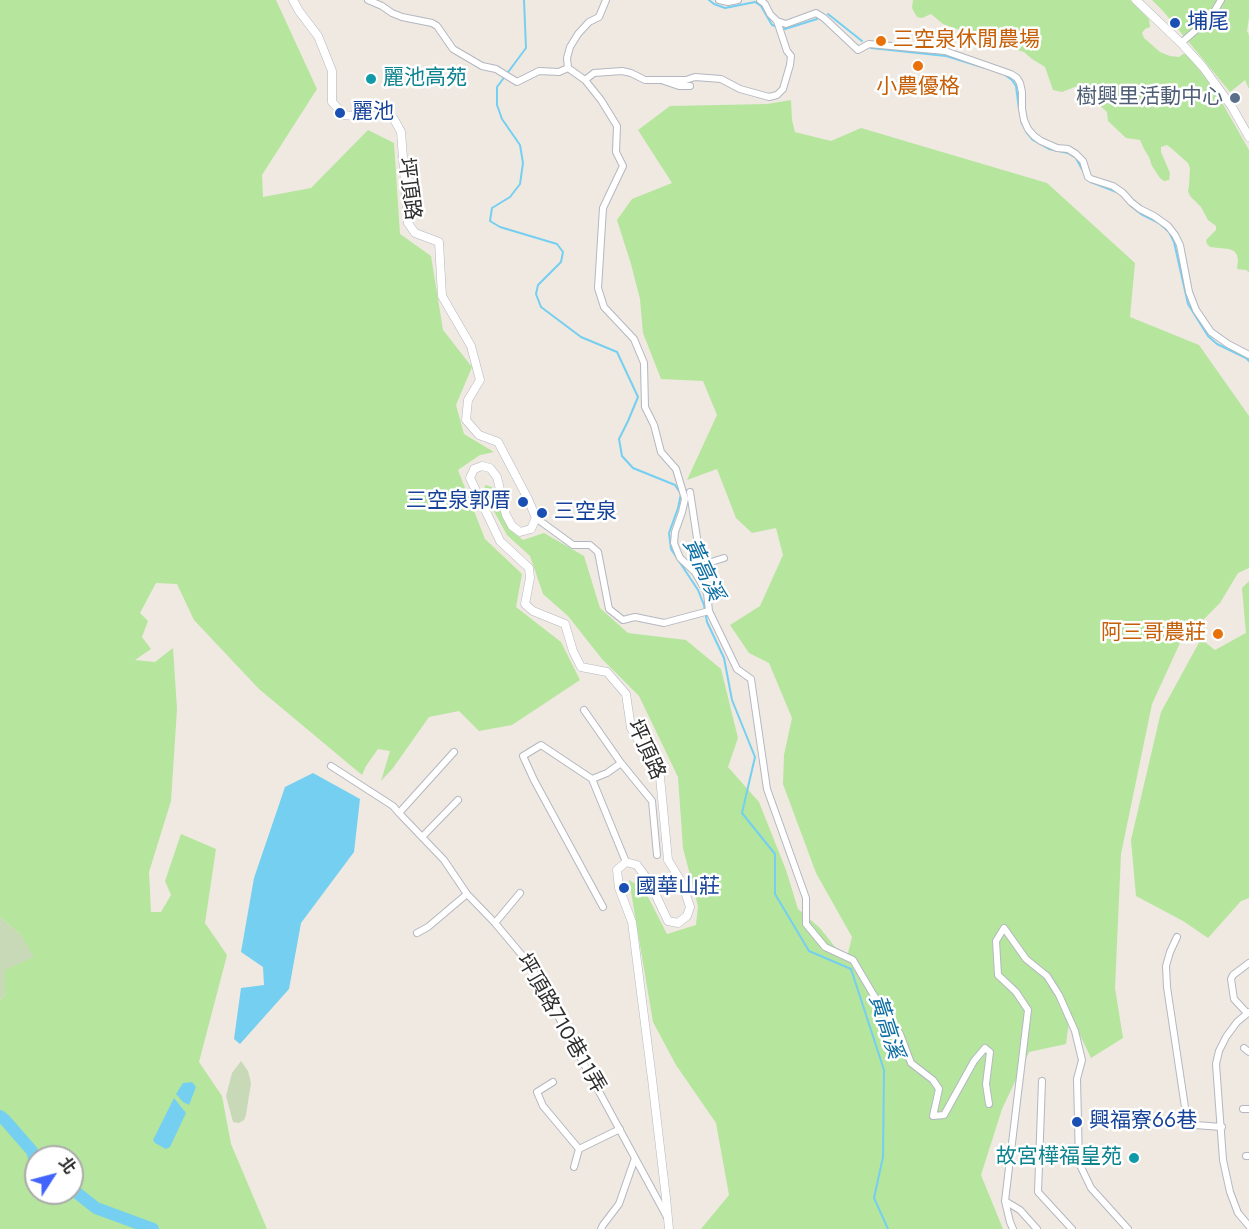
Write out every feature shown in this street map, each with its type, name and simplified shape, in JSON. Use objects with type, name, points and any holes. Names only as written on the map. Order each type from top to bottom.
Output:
[{"type":"street","name":"坪頂路","points":[[293,0],[318,36],[332,71],[332,102],[344,116],[381,115],[394,119],[401,132],[408,223],[415,234],[439,242],[442,296],[471,346],[480,380],[468,400],[466,420],[479,435],[498,442],[536,518],[531,529],[520,532],[512,526],[506,515],[497,477],[490,468],[482,466],[474,470],[470,478],[501,541],[529,568],[530,579],[525,604],[565,624],[573,651],[581,667],[607,672],[626,694],[631,728],[660,777],[668,860],[682,883],[690,907],[687,916],[678,923],[668,921],[650,883],[637,865],[626,862]]},
{"type":"street","points":[[368,0],[402,17],[432,23],[437,26],[453,49],[482,66],[496,69],[517,82],[539,71],[559,72],[568,68]]},
{"type":"street","points":[[606,0],[599,17],[589,22],[578,34],[570,47],[567,58],[568,68],[585,80],[617,126],[616,152],[623,166],[603,208],[598,288],[604,307],[634,339],[644,363],[645,407],[654,425],[660,452],[676,469],[685,499],[674,543],[680,558],[695,572],[707,593],[709,611],[737,669],[751,679],[768,789],[806,898],[806,924],[825,947],[853,960],[900,1034],[911,1063],[933,1080],[939,1089],[933,1116],[944,1115],[974,1061],[985,1048],[990,1053],[986,1084],[989,1104]]},
{"type":"street","points":[[719,0],[728,2],[738,0]]},
{"type":"street","points":[[760,0],[777,21],[786,24],[816,14],[824,18],[858,50],[869,44],[945,51],[1017,78],[1022,92],[1024,120],[1028,129],[1041,141],[1057,148],[1068,149],[1076,154],[1083,161],[1088,177],[1113,186],[1140,209],[1168,226],[1180,245],[1188,292],[1196,310],[1211,332],[1249,355]]},
{"type":"street","points":[[1136,0],[1203,67],[1232,107],[1249,137]]},
{"type":"street","points":[[1181,43],[1211,17],[1221,0]]},
{"type":"street","points":[[585,80],[594,73],[622,71],[645,80],[686,80],[695,77],[721,79],[740,89],[769,97],[783,89],[790,65],[790,56],[777,21]]},
{"type":"street","points":[[659,80],[679,87],[690,86]]},
{"type":"street","points":[[690,492],[699,551],[695,572]]},
{"type":"street","points":[[536,518],[573,545],[590,545],[598,552],[609,609],[623,620],[634,617],[664,623],[709,611]]},
{"type":"street","points":[[695,572],[708,563],[724,558]]},
{"type":"street","points":[[584,710],[621,763],[652,801],[657,855]]},
{"type":"street","points":[[603,907],[523,756],[541,745],[592,779],[626,862],[617,870],[619,888],[632,922],[669,1225]]},
{"type":"street","points":[[399,813],[454,752]]},
{"type":"street","points":[[592,779],[607,773],[621,763]]},
{"type":"street","name":"坪頂路710巷11弄","points":[[331,766],[393,806],[444,860],[467,894],[531,966],[669,1225]]},
{"type":"street","points":[[422,837],[458,800]]},
{"type":"street","points":[[495,923],[520,893]]},
{"type":"street","points":[[417,933],[428,927],[467,894]]},
{"type":"street","points":[[1013,1229],[1005,1201],[1028,1010],[1016,992],[998,975],[996,941],[1004,928],[1026,959],[1047,976],[1059,995],[1075,1031],[1082,1060],[1077,1079],[1079,1163],[1091,1188],[1128,1229]]},
{"type":"street","points":[[1177,938],[1166,966],[1167,987],[1186,1114],[1195,1125],[1222,1127]]},
{"type":"street","points":[[1249,963],[1231,979],[1234,999],[1248,1013],[1237,1022],[1226,1037],[1216,1064],[1223,1160],[1230,1192],[1238,1213],[1249,1226]]},
{"type":"street","points":[[1042,1081],[1038,1192],[1072,1229]]},
{"type":"street","name":"坪頂路710巷11弄","points":[[553,1082],[537,1092],[543,1106],[579,1149]]},
{"type":"street","points":[[574,1167],[579,1149],[620,1130]]},
{"type":"street","points":[[601,1229],[619,1204],[635,1158]]},
{"type":"street","points":[[654,1196],[666,1198]]},
{"type":"street","points":[[1005,1201],[1020,1210],[1037,1229]]},
{"type":"green space","points":[[0,0],[276,0],[317,89],[262,175],[263,197],[311,188],[368,130],[394,143],[400,234],[431,256],[443,330],[472,367],[456,405],[464,434],[494,452],[480,455],[458,470],[485,539],[522,574],[516,607],[561,642],[580,680],[512,725],[479,731],[459,711],[429,717],[381,781],[390,751],[378,749],[362,775],[259,689],[194,620],[177,584],[156,583],[140,613],[148,621],[142,637],[151,649],[135,660],[155,662],[173,648],[177,709],[171,801],[149,872],[151,912],[161,912],[171,895],[165,881],[181,834],[216,849],[205,923],[227,955],[199,1062],[222,1096],[231,1144],[267,1229],[0,1229],[0,1000],[5,995],[5,970],[20,934],[0,917]]},
{"type":"green space","points":[[913,0],[1130,0],[1149,19],[1150,27],[1142,33],[1144,38],[1160,52],[1170,56],[1188,55],[1216,92],[1249,150],[1249,272],[1237,269],[1238,260],[1234,251],[1210,247],[1207,244],[1206,240],[1216,230],[1216,226],[1208,220],[1201,207],[1190,196],[1188,191],[1190,168],[1188,163],[1171,148],[1167,145],[1161,147],[1170,173],[1169,180],[1164,181],[1152,166],[1140,140],[1126,138],[1108,121],[1107,112],[1096,102],[1095,92],[1089,85],[1085,83],[1062,92],[1053,90],[1045,67],[1024,52],[943,24],[931,14],[922,18],[917,17],[912,8]]},
{"type":"green space","points":[[1152,0],[1249,0],[1247,31],[1249,35],[1249,89],[1245,80],[1230,92]]},
{"type":"green space","points":[[791,100],[795,132],[831,141],[861,128],[1047,183],[1135,263],[1130,317],[1199,345],[1249,416],[1249,568],[1238,573],[1220,603],[1180,643],[1152,704],[1121,854],[1115,988],[1123,1038],[1091,1058],[1070,1014],[1066,1044],[1029,1052],[1002,1109],[981,1175],[1003,1229],[701,1229],[729,1195],[716,1123],[676,1065],[653,1022],[629,880],[644,889],[667,934],[696,925],[698,906],[683,848],[678,777],[639,696],[602,659],[568,616],[543,594],[530,556],[507,535],[484,493],[485,485],[492,487],[509,529],[523,540],[544,533],[584,556],[600,608],[628,633],[686,640],[721,669],[738,738],[728,767],[759,802],[786,870],[798,909],[820,928],[846,961],[852,937],[816,873],[783,784],[784,755],[792,718],[769,663],[749,653],[730,625],[760,606],[783,555],[776,528],[752,533],[736,518],[717,469],[687,480],[717,415],[703,381],[661,379],[643,333],[640,299],[617,220],[632,199],[672,183],[638,130],[670,106],[767,104]]},
{"type":"green space","points":[[1249,581],[1249,898],[1241,901],[1208,938],[1183,921],[1136,896],[1131,840],[1161,712],[1201,639],[1215,650],[1246,633],[1242,588]]},
{"type":"green space","points":[[0,917],[20,934],[34,957],[5,970],[5,995],[0,1000]]},
{"type":"green space","points":[[241,1061],[248,1071],[251,1083],[246,1115],[239,1123],[233,1122],[226,1096],[232,1073]]},
{"type":"water","points":[[313,773],[360,799],[354,852],[301,923],[289,989],[240,1044],[234,1039],[241,988],[264,985],[263,967],[241,952],[254,878],[285,787]]},
{"type":"water","points":[[192,1082],[196,1087],[189,1105],[176,1094],[183,1083]]},
{"type":"water","points":[[174,1098],[186,1113],[170,1147],[166,1149],[153,1140]]},
{"type":"waterway","name":"黃高溪","points":[[524,0],[526,48],[497,87],[497,105],[502,119],[520,145],[523,163],[520,184],[510,197],[492,208],[490,221],[500,227],[557,244],[563,252],[561,262],[538,285],[536,294],[541,307],[581,337],[617,352],[638,397],[619,439],[622,456],[633,468],[675,485],[681,494],[669,533],[671,549],[698,590],[707,622],[724,658],[732,700],[755,757],[742,813],[775,854],[775,894],[809,951],[851,969],[884,1070],[883,1157],[874,1198],[888,1229]]},
{"type":"waterway","points":[[709,0],[725,8],[755,2],[761,6],[772,25],[785,29],[817,19]]},
{"type":"waterway","points":[[828,14],[862,41]]},
{"type":"waterway","points":[[871,48],[946,56],[985,68]]},
{"type":"waterway","points":[[1005,75],[1016,86],[1019,109]]},
{"type":"waterway","points":[[1021,121],[1033,140],[1049,149],[1068,153],[1076,158],[1084,173]]},
{"type":"waterway","points":[[1091,182],[1119,193]]},
{"type":"waterway","points":[[1131,206],[1169,232],[1174,242],[1188,304],[1208,336],[1217,344],[1249,361]]},
{"type":"waterway","points":[[0,1116],[27,1145]]},
{"type":"waterway","points":[[84,1198],[96,1208],[153,1229]]},
{"type":"place","name":"埔尾","points":[[1175,23]]},
{"type":"place","name":"三空泉休閒農場","points":[[881,41]]},
{"type":"place","name":"小農優格","points":[[918,66]]},
{"type":"place","name":"麗池高苑","points":[[371,79]]},
{"type":"place","name":"樹興里活動中心","points":[[1235,98]]},
{"type":"place","name":"麗池","points":[[340,113]]},
{"type":"place","name":"三空泉郭厝","points":[[523,502]]},
{"type":"place","name":"三空泉","points":[[542,513]]},
{"type":"place","name":"阿三哥農莊","points":[[1218,634]]},
{"type":"place","name":"國華山莊","points":[[624,888]]},
{"type":"place","name":"興福寮66巷","points":[[1077,1122]]},
{"type":"place","name":"故宮樺福皇苑","points":[[1134,1158]]}]
